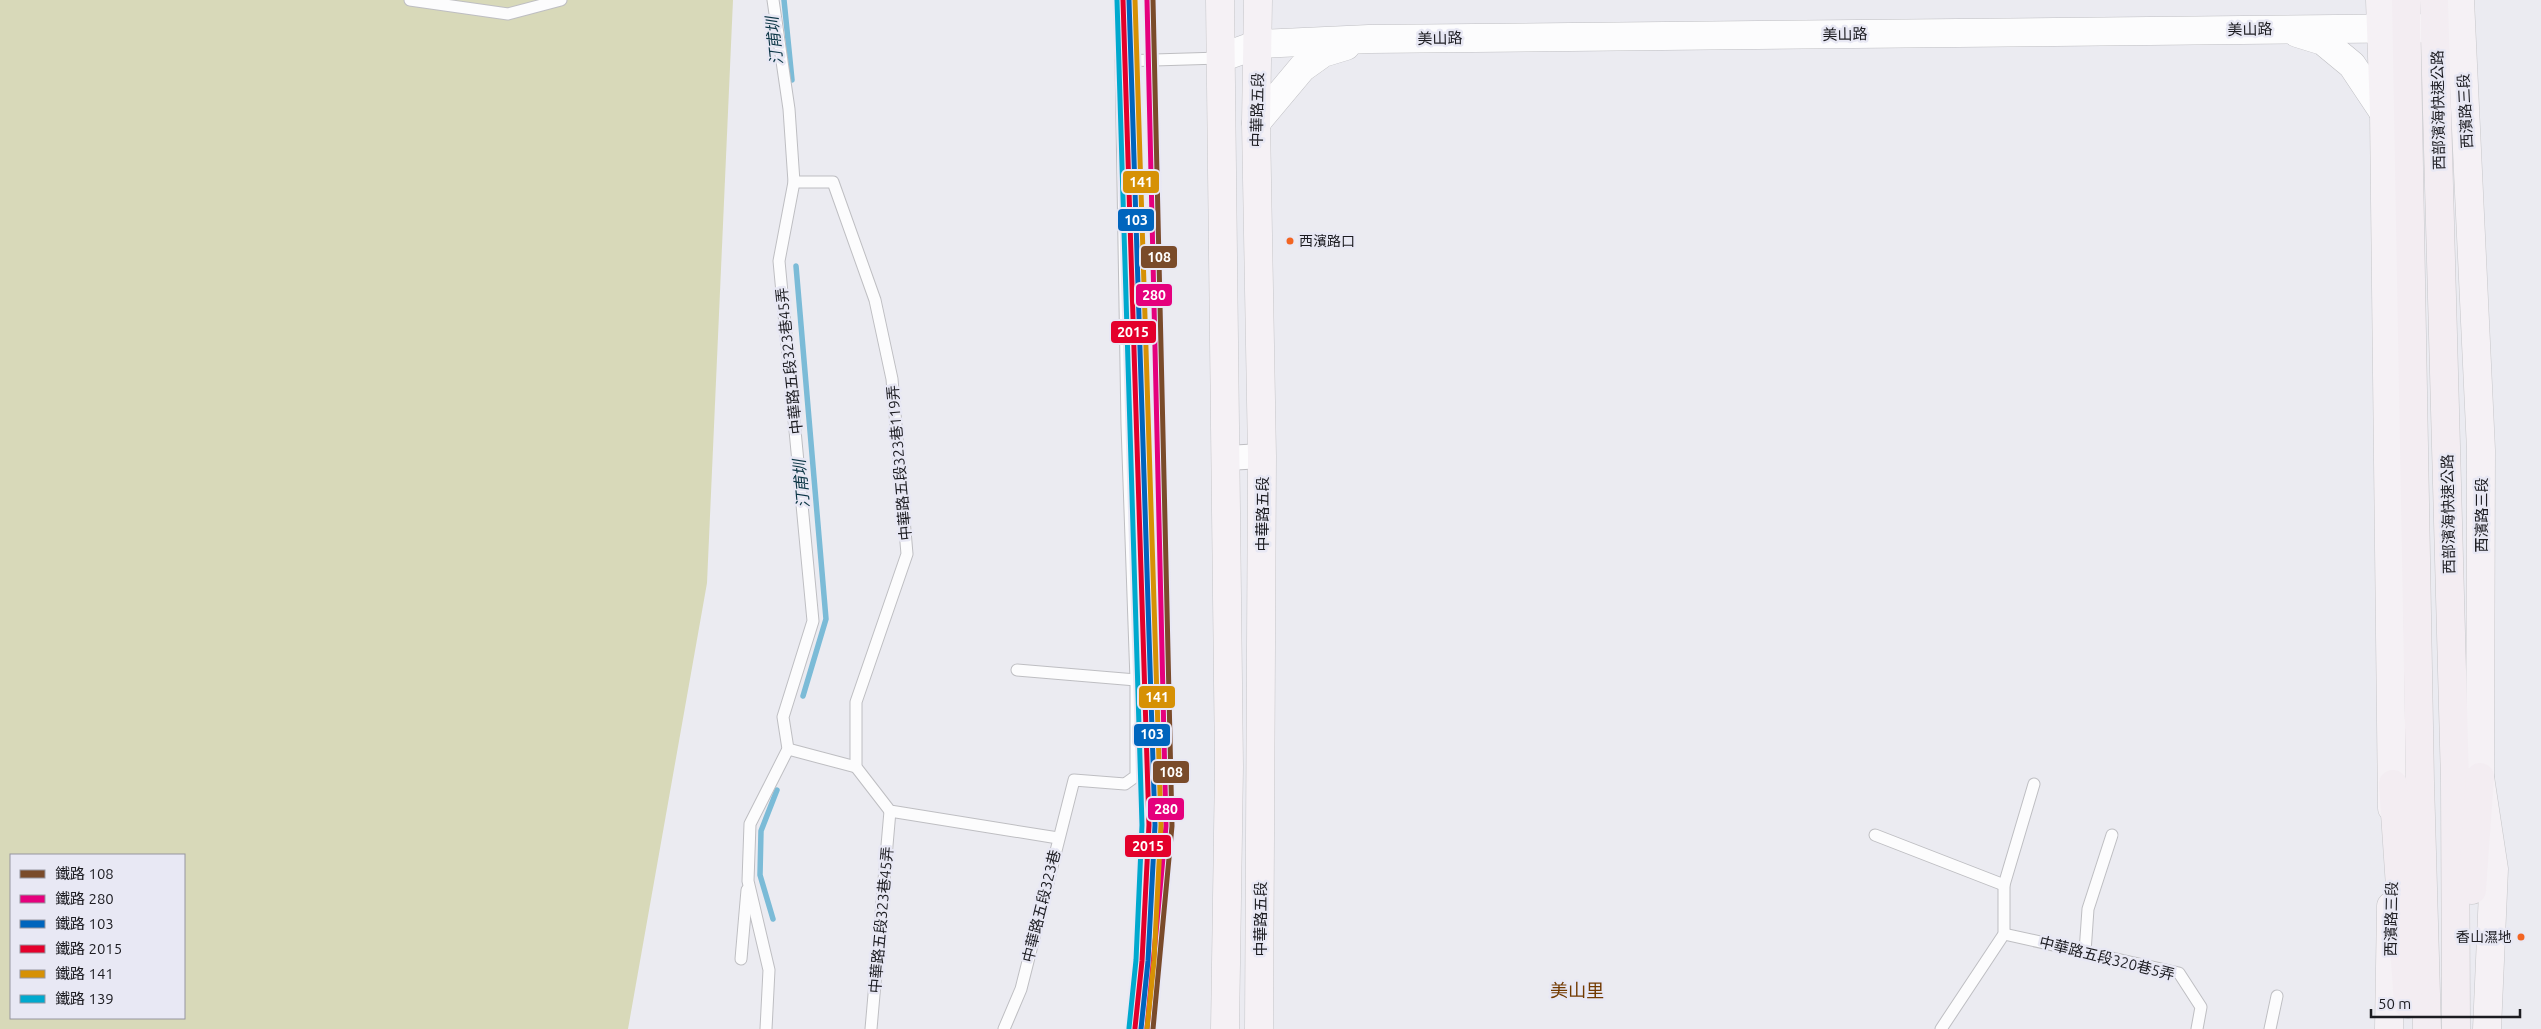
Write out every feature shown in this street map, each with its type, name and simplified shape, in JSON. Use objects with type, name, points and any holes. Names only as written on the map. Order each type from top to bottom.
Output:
[{"type":"highway","name":"西部濱海快速公路","points":[[2406,0],[2393,28],[2427,1029]]},
{"type":"highway","name":"西部濱海快速公路","points":[[2453,0],[2436,28],[2455,782],[2456,1029]]},
{"type":"highway","points":[[2462,1029],[2480,776]]},
{"type":"highway","points":[[2393,784],[2410,1029]]},
{"type":"main road","points":[[1220,0],[1227,458],[1229,767],[1225,1029]]},
{"type":"main road","name":"中華路五段","points":[[1258,0],[1259,44],[1256,122],[1262,456],[1259,1029]]},
{"type":"main road","name":"西濱路三段","points":[[2380,0],[2393,28],[2384,113],[2393,784],[2389,1029]]},
{"type":"main road","name":"西濱路三段","points":[[2453,0],[2481,450],[2480,776],[2494,869],[2487,1029]]},
{"type":"street","name":"美山路","points":[[1220,58],[1259,44],[1369,39],[2436,28]]},
{"type":"street","points":[[2284,29],[2323,41],[2352,65],[2384,113]]},
{"type":"street","points":[[1256,122],[1302,68],[1324,53],[1369,39]]},
{"type":"street","points":[[1227,458],[1262,456]]},
{"type":"lane","points":[[410,0],[508,14],[561,0]]},
{"type":"lane","name":"中華路五段323巷45弄","points":[[773,0],[789,109],[794,182],[779,261],[813,621],[783,717],[788,749]]},
{"type":"lane","points":[[1017,670],[1136,680],[1127,425],[1120,0]]},
{"type":"lane","points":[[1121,61],[1220,58]]},
{"type":"lane","name":"中華路五段323巷119弄","points":[[794,182],[833,182],[875,300],[892,379],[907,554],[856,702],[856,767]]},
{"type":"lane","name":"中華路五段323巷","points":[[1004,1029],[1021,989],[1074,780],[1125,784],[1136,776],[1136,680]]},
{"type":"lane","points":[[741,959],[748,881],[750,824],[788,749],[856,767],[890,811],[1058,838]]},
{"type":"lane","points":[[1941,1029],[2004,934],[2004,884],[2034,784]]},
{"type":"lane","name":"中華路五段323巷45弄","points":[[871,1029],[890,811]]},
{"type":"lane","points":[[1875,834],[2004,884]]},
{"type":"lane","points":[[2085,952],[2088,909],[2112,835]]},
{"type":"lane","points":[[748,881],[768,970],[766,1029]]},
{"type":"lane","name":"中華路五段320巷5弄","points":[[2004,934],[2179,973],[2201,1007],[2197,1029]]},
{"type":"lane","points":[[2270,1029],[2277,996]]},
{"type":"green space","points":[[0,0],[733,0],[707,583],[628,1029],[0,1029]]},
{"type":"waterway","name":"汀甫圳","points":[[784,0],[792,80]]},
{"type":"waterway","name":"汀甫圳","points":[[796,266],[826,619],[803,696]]},
{"type":"waterway","name":"汀甫圳","points":[[773,919],[760,875],[761,831],[777,790]]},
{"type":"rail line","name":"139","points":[[1117,0],[1142,825],[1136,960],[1129,1028]]},
{"type":"rail line","name":"2015","points":[[1123,0],[1149,825],[1142,961],[1135,1028]]},
{"type":"rail line","name":"103","points":[[1129,0],[1155,825],[1148,961],[1141,1029]]},
{"type":"rail line","name":"141","points":[[1135,0],[1161,825],[1154,961],[1147,1029]]},
{"type":"rail line","name":"280","points":[[1147,0],[1166,826],[1147,1028]]},
{"type":"rail line","name":"108","points":[[1153,0],[1172,826],[1153,1029]]},
{"type":"place","name":"西濱路口","points":[[1290,241]]},
{"type":"place","name":"香山濕地","points":[[2521,937]]},
{"type":"district","name":"美山里","points":[[1577,990]]}]
